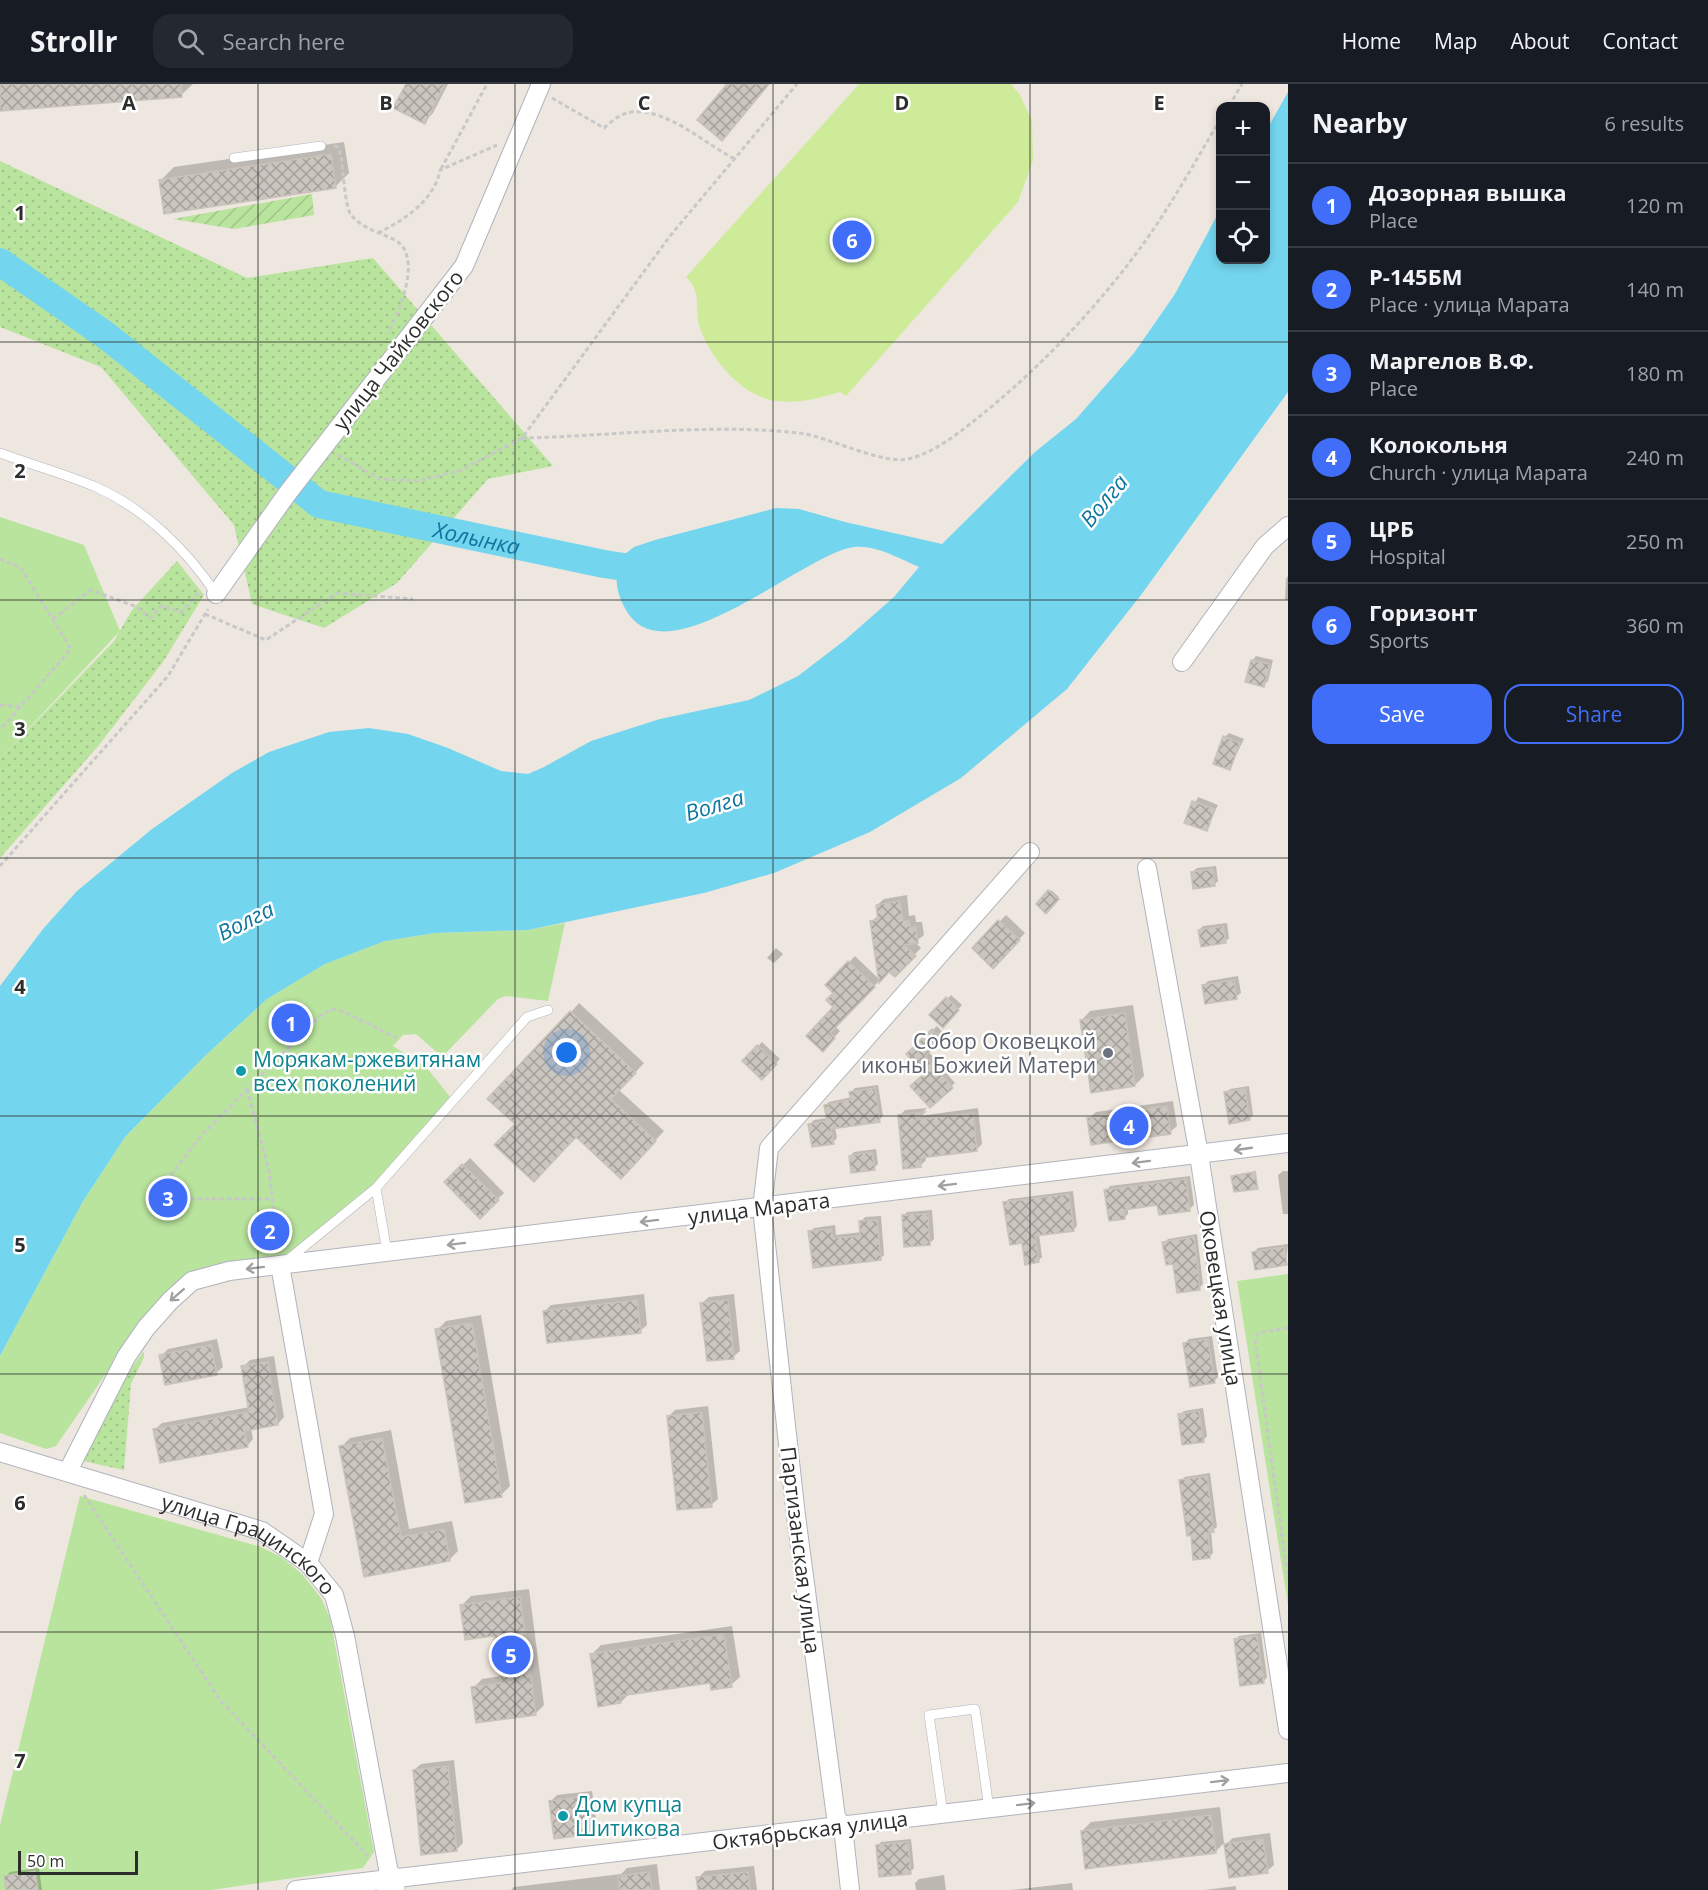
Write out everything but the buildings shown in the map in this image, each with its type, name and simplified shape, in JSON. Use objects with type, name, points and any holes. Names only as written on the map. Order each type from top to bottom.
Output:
[{"type":"street","name":"улица Чайковского","points":[[212,588],[464,266],[539,87]]},
{"type":"street","points":[[1182,662],[1265,546],[1288,526]]},
{"type":"street","name":"Партизанская улица","points":[[850,1890],[843,1827],[836,1817],[797,1528],[762,1208],[769,1148],[1030,852]]},
{"type":"street","name":"Оковецкая улица","points":[[1147,868],[1199,1155],[1288,1730]]},
{"type":"street","name":"улица Марата","points":[[68,1471],[126,1357],[146,1328],[192,1281],[229,1271],[1288,1143]]},
{"type":"street","points":[[280,1265],[324,1514],[308,1563]]},
{"type":"street","name":"улица Грацинского","points":[[5,1454],[262,1531],[308,1563],[334,1595],[345,1636],[391,1885]]},
{"type":"street","name":"Октябрьская улица","points":[[296,1890],[391,1885],[943,1814],[1288,1773]]},
{"type":"lane","points":[[234,158],[321,146]]},
{"type":"lane","points":[[0,453],[97,488],[138,511],[170,539],[212,588]]},
{"type":"lane","points":[[280,1265],[376,1188],[527,1017],[548,1010]]},
{"type":"lane","points":[[376,1188],[387,1252]]},
{"type":"lane","points":[[943,1814],[930,1715],[975,1709],[989,1809]]},
{"type":"path","points":[[378,234],[409,215],[439,180],[440,170],[487,84]]},
{"type":"path","points":[[522,438],[670,236],[797,84]]},
{"type":"path","points":[[1231,102],[1242,84]]},
{"type":"path","points":[[539,87],[604,128],[618,117],[633,111],[668,118],[735,159]]},
{"type":"path","points":[[324,446],[380,479],[419,481],[461,470],[522,438],[704,429],[768,430],[805,434],[854,447],[883,460],[912,459],[957,434],[1017,386],[1084,316],[1146,240],[1216,128]]},
{"type":"path","points":[[440,170],[489,147],[516,141]]},
{"type":"path","points":[[341,156],[349,213],[366,228],[398,242],[408,269],[402,306],[387,337]]},
{"type":"path","points":[[0,559],[21,568],[71,649],[0,730]]},
{"type":"path","points":[[0,866],[168,676],[205,614],[212,588]]},
{"type":"path","points":[[53,619],[91,590],[137,607],[150,618],[161,606],[182,612],[212,588]]},
{"type":"path","points":[[205,614],[266,640],[337,593],[413,599]]},
{"type":"path","points":[[0,705],[22,707]]},
{"type":"path","points":[[272,1199],[152,1199],[201,1136],[320,1016],[331,1010],[342,1011],[399,1039]]},
{"type":"path","points":[[247,1089],[269,1171],[280,1265]]},
{"type":"path","points":[[1288,1328],[1258,1333],[1255,1339],[1288,1580]]},
{"type":"path","points":[[68,1471],[220,1700],[391,1885]]},
{"type":"green space","points":[[859,84],[1011,84],[1020,95],[1032,121],[1033,160],[1018,202],[846,396],[840,392],[793,402],[764,398],[740,384],[720,364],[712,352],[698,321],[695,289],[686,277]]},
{"type":"green space","points":[[0,161],[247,278],[373,258],[553,466],[488,479],[397,583],[324,628],[252,604],[234,525],[101,367],[0,327]]},
{"type":"green space","points":[[312,194],[314,215],[234,229],[173,219]]},
{"type":"green space","points":[[0,517],[84,545],[120,631],[0,759]]},
{"type":"green space","points":[[177,561],[204,595],[163,662],[99,745],[0,858],[0,759],[114,641],[132,610]]},
{"type":"green space","points":[[565,923],[548,1001],[506,996],[498,999],[442,1057],[416,1034],[403,1035],[393,1046],[427,1068],[451,1098],[375,1184],[288,1255],[186,1281],[154,1304],[56,1446],[46,1449],[0,1433],[0,1356],[82,1203],[125,1137],[206,1055],[267,999],[325,964],[385,941],[435,933],[528,930]]},
{"type":"green space","points":[[1288,1274],[1288,1605],[1237,1281]]},
{"type":"green space","points":[[144,1351],[144,1357],[131,1384],[124,1470],[83,1461],[120,1383]]},
{"type":"green space","points":[[80,1496],[261,1547],[281,1557],[302,1574],[321,1598],[330,1618],[374,1852],[363,1868],[211,1890],[0,1890],[0,1825]]},
{"type":"water","name":"Волга","points":[[1288,92],[1288,392],[1141,595],[1067,689],[961,778],[870,832],[774,873],[704,893],[528,930],[435,933],[385,941],[325,964],[267,999],[206,1055],[125,1137],[82,1203],[0,1356],[0,986],[43,929],[77,891],[152,829],[232,773],[269,752],[329,732],[369,728],[408,734],[501,771],[528,774],[591,741],[660,719],[749,700],[798,676],[845,640],[894,597],[919,567],[879,550],[854,547],[831,554],[703,623],[671,631],[645,628],[626,610],[617,585],[620,558],[634,547],[655,540],[776,508],[799,509],[942,544],[1035,452],[1076,419],[1134,353],[1175,294],[1216,217],[1216,264],[1270,264],[1270,124]]},
{"type":"waterway","name":"Холынка","points":[[0,262],[104,334],[319,504],[604,564],[657,572]]},
{"type":"place","name":"Горизонт","points":[[852,240]]},
{"type":"place","name":"Дозорная вышка","points":[[291,1023]]},
{"type":"place","name":"Собор Оковецкой иконы Божией Матери","points":[[1108,1053]]},
{"type":"place","name":"Морякам-ржевитянам всех поколений","points":[[241,1071]]},
{"type":"place","name":"Колокольня","points":[[1129,1126]]},
{"type":"place","name":"Маргелов В.Ф.","points":[[168,1198]]},
{"type":"place","name":"Р-145БМ","points":[[270,1231]]},
{"type":"place","name":"ЦРБ","points":[[511,1655]]},
{"type":"place","name":"Дом купца Шитикова","points":[[563,1816]]}]
